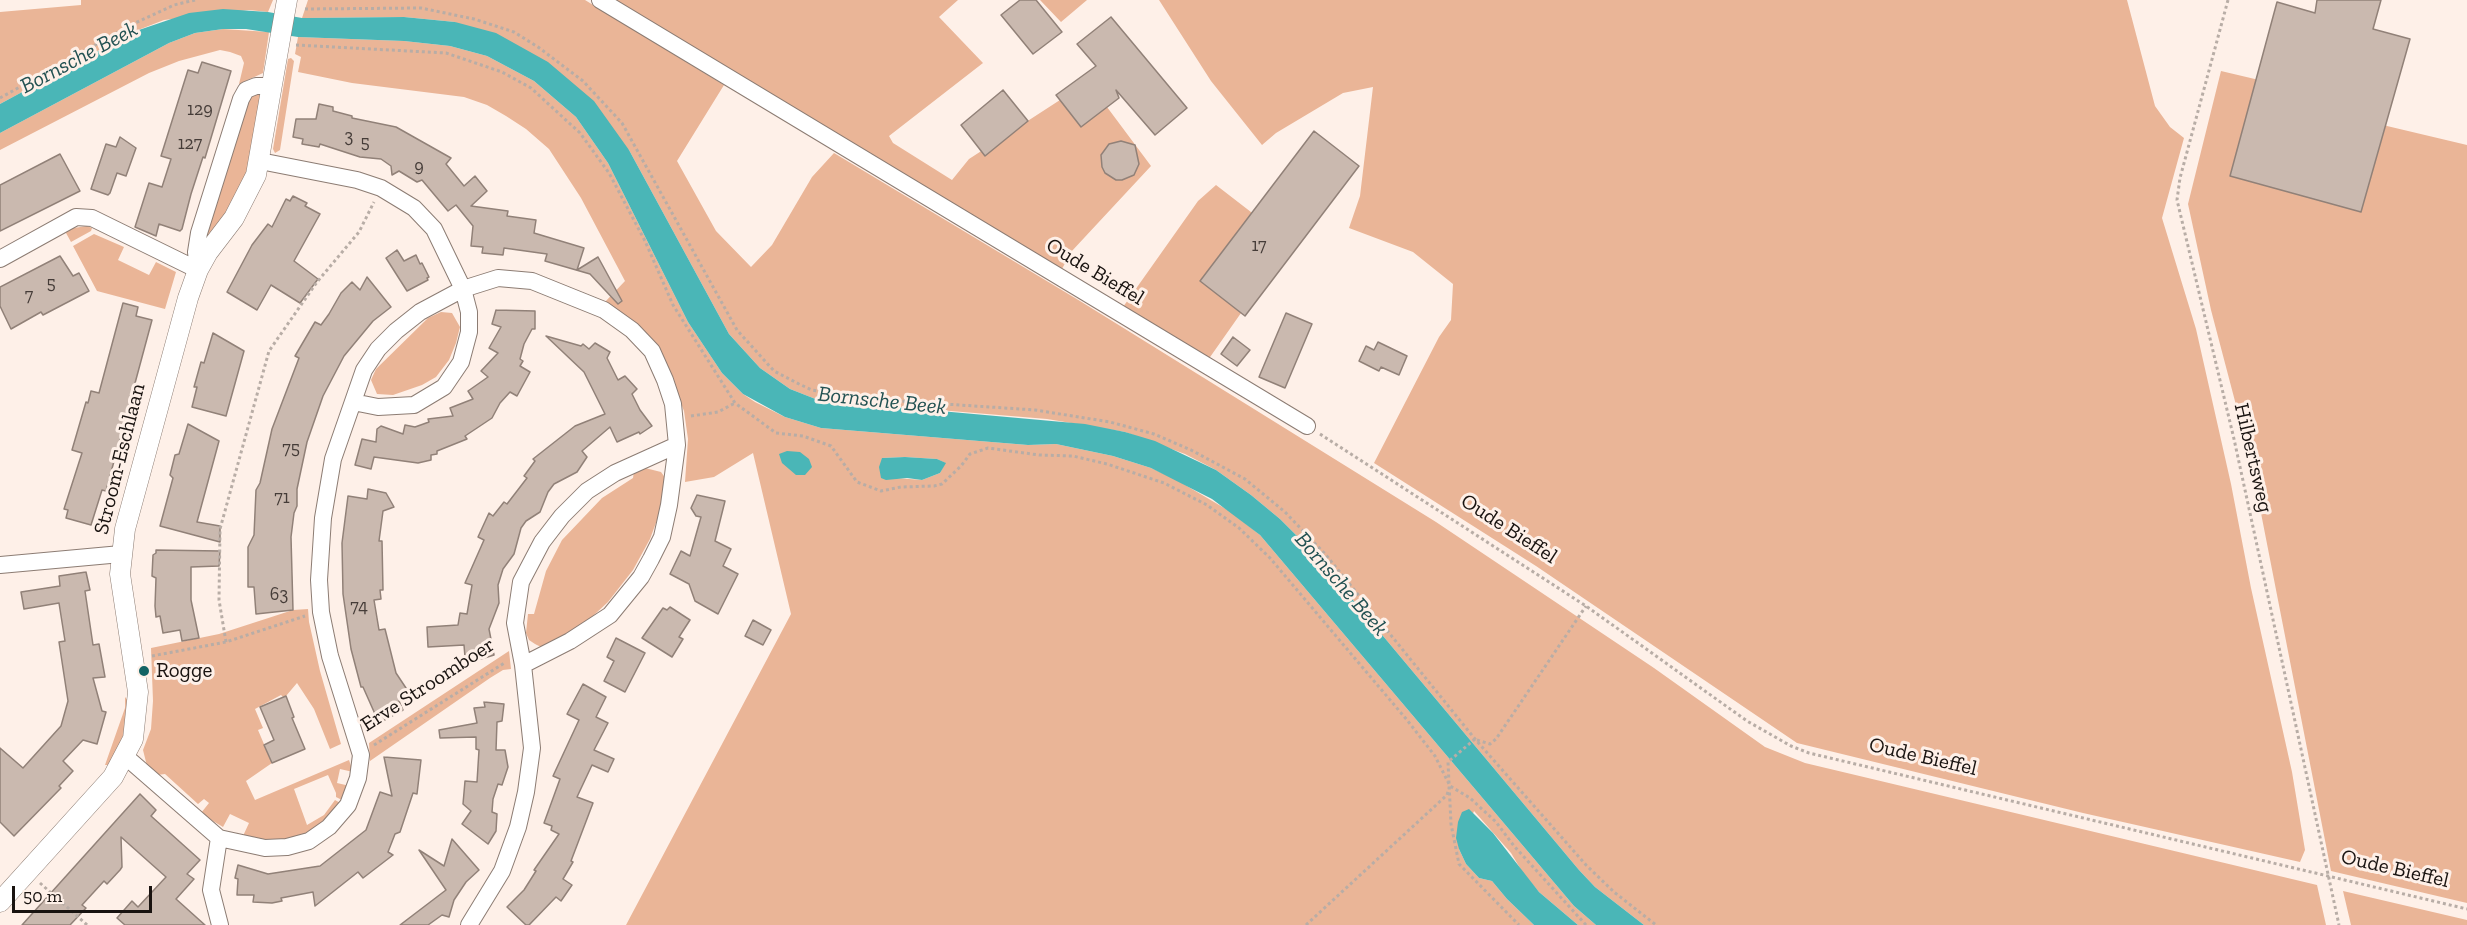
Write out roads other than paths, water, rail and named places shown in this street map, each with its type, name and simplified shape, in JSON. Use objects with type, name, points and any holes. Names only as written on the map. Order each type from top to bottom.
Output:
[{"type":"street","name":"Oude Bieffel","points":[[600,0],[1307,426]]},
{"type":"street","name":"Stroom-Eschlaan","points":[[0,902],[113,777],[126,757],[133,739],[138,692],[120,574],[125,529],[188,298],[198,270],[249,192],[260,161],[286,5]]},
{"type":"street","name":"Stroom-Eschlaan","points":[[198,270],[196,252],[199,233],[241,99],[246,90],[256,86],[272,86]]},
{"type":"street","points":[[260,161],[357,180],[381,188],[414,208],[434,229],[463,289],[469,312],[469,332],[461,362],[444,387],[414,405],[403,407],[378,407],[353,402]]},
{"type":"street","points":[[0,259],[76,217],[92,218],[198,270]]},
{"type":"street","name":"Erve Stroomboer","points":[[126,757],[219,838],[265,848],[287,847],[309,841],[329,827],[348,805],[358,778],[361,755],[330,657],[321,612],[323,518],[333,459],[364,370],[378,349],[420,312],[463,289],[498,278],[532,281],[604,310],[632,330],[652,351],[665,380],[676,417],[677,445],[669,505],[662,537],[642,577],[610,615],[570,641],[521,659]]},
{"type":"street","name":"Erve Stroomboer","points":[[469,925],[502,871],[518,827],[526,792],[532,748],[516,623],[521,582],[542,542],[562,516],[587,491],[615,474],[677,445]]},
{"type":"street","points":[[0,565],[121,554]]},
{"type":"street","points":[[219,838],[211,890],[220,925]]},
{"type":"water","points":[[223,9],[268,12],[302,18],[404,17],[455,22],[496,33],[548,62],[594,101],[629,150],[729,334],[760,368],[790,389],[818,400],[1085,424],[1155,441],[1216,470],[1280,519],[1311,550],[1579,870],[1595,887],[1644,925],[1596,925],[1574,906],[1260,535],[1212,499],[1151,468],[1113,456],[1056,444],[1028,445],[821,428],[785,417],[743,394],[722,373],[688,322],[608,163],[576,117],[534,81],[487,56],[450,46],[404,41],[298,37],[246,29],[195,33],[169,43],[0,133],[0,104],[133,32],[189,13]]},
{"type":"water","points":[[787,451],[800,452],[809,459],[812,467],[805,475],[796,475],[782,463],[779,454]]},
{"type":"water","points":[[882,458],[937,459],[946,463],[940,473],[922,480],[881,478],[879,467]]},
{"type":"water","points":[[1469,809],[1493,833],[1539,892],[1578,925],[1534,925],[1492,881],[1479,878],[1466,864],[1456,838],[1462,812]]},
{"type":"place","name":"Rogge","points":[[144,671]]},
{"type":"water label","name":"Bornsche Beek","points":[[79,58]]},
{"type":"water label","name":"Bornsche Beek","points":[[882,401]]},
{"type":"water label","name":"Bornsche Beek","points":[[1341,584]]}]
